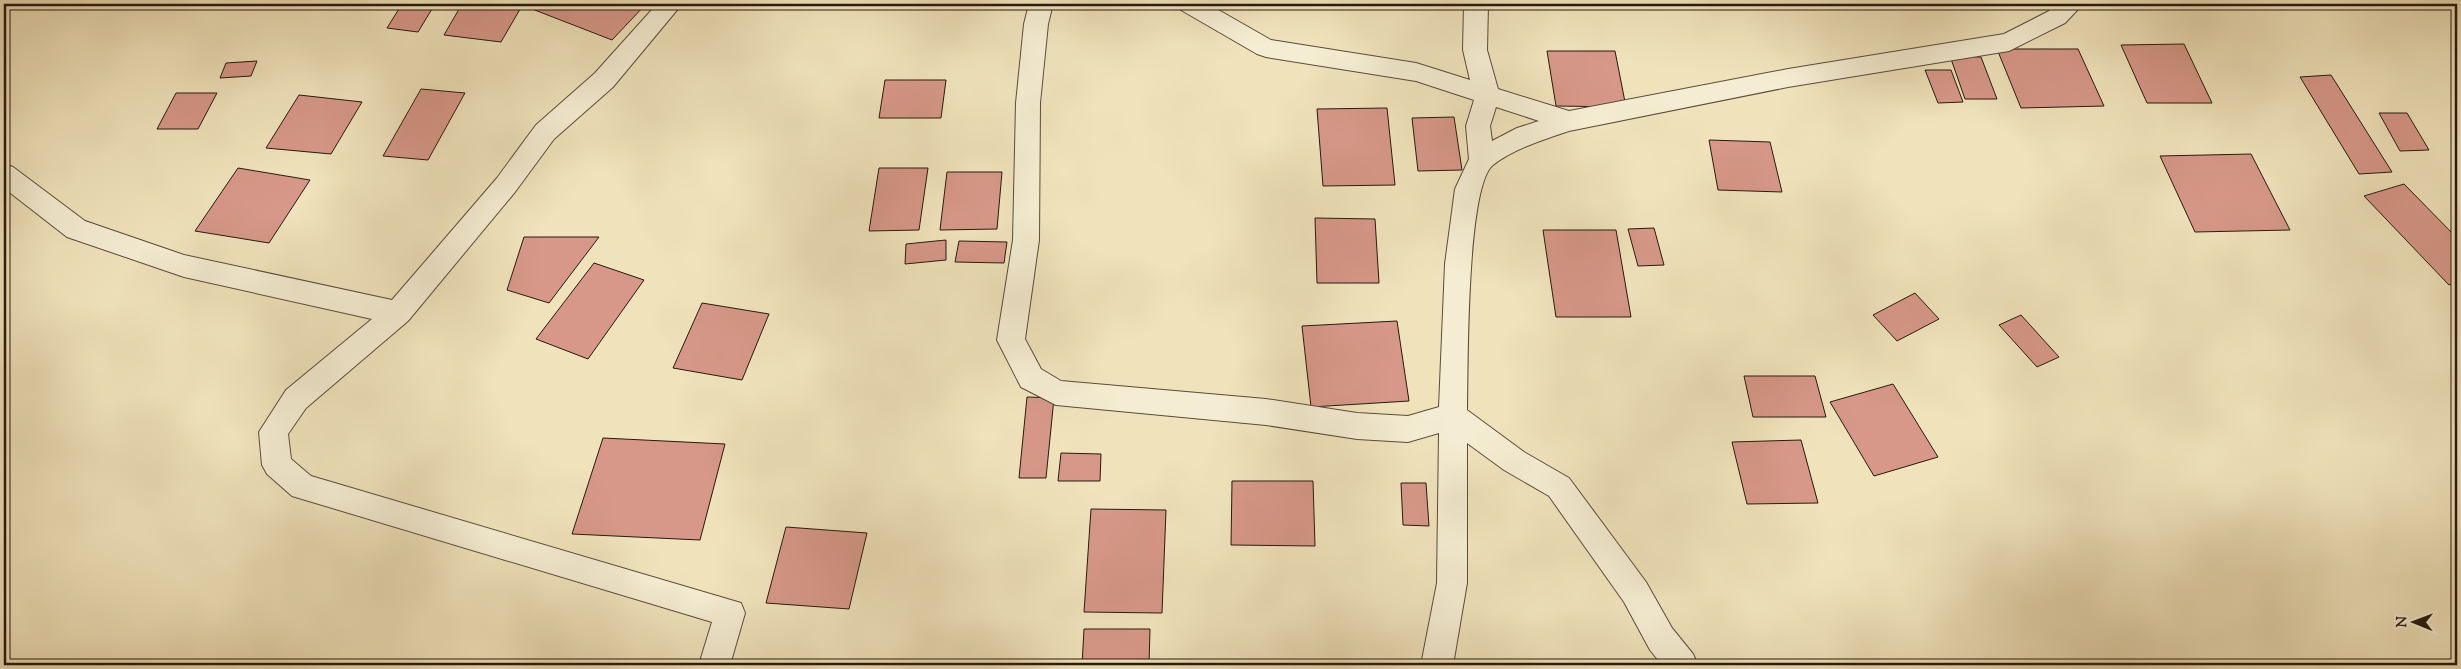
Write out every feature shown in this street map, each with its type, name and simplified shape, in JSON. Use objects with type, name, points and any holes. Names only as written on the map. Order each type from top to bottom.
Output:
[{"type":"street","points":[[670,4],[604,80],[545,132],[506,185],[398,313],[296,399],[273,432],[277,465],[302,488],[730,613],[717,658]]},
{"type":"street","points":[[1041,4],[1036,24],[1028,103],[1026,240],[1011,340],[1031,378],[1056,393],[1266,412],[1356,426],[1408,429],[1453,416]]},
{"type":"street","points":[[1189,4],[1266,48],[1416,72],[1569,122]]},
{"type":"street","points":[[1437,665],[1452,584],[1453,416],[1458,264],[1468,189],[1482,159],[1478,126],[1488,94],[1478,74],[1475,55],[1476,4]]},
{"type":"street","points":[[1482,159],[1526,135],[1569,122],[1788,78],[2009,42],[2056,17],[2071,4]]},
{"type":"street","points":[[4,174],[76,229],[184,266],[398,313]]},
{"type":"street","points":[[1453,416],[1514,461],[1559,487],[1602,545],[1634,592],[1662,639],[1682,665]]},
{"type":"building","points":[[402,4],[435,4],[418,32],[387,28]]},
{"type":"building","points":[[462,4],[523,4],[501,42],[444,35]]},
{"type":"building","points":[[530,4],[646,4],[612,40],[527,7]]},
{"type":"building","points":[[2184,44],[2212,103],[2147,103],[2121,45]]},
{"type":"building","points":[[1997,49],[2078,49],[2104,106],[2021,108]]},
{"type":"building","points":[[1547,51],[1615,51],[1626,107],[1556,106]]},
{"type":"building","points":[[1950,56],[1981,57],[1997,99],[1965,99]]},
{"type":"building","points":[[257,61],[251,76],[220,78],[226,63]]},
{"type":"building","points":[[1925,70],[1951,70],[1963,102],[1938,103]]},
{"type":"building","points":[[2331,75],[2392,172],[2359,174],[2300,77]]},
{"type":"building","points":[[885,80],[946,80],[941,118],[879,118]]},
{"type":"building","points":[[421,89],[465,93],[428,160],[383,156]]},
{"type":"building","points":[[176,93],[217,93],[198,129],[157,129]]},
{"type":"building","points":[[299,95],[362,102],[331,154],[266,148]]},
{"type":"building","points":[[1387,108],[1395,185],[1323,186],[1317,109]]},
{"type":"building","points":[[2379,113],[2407,113],[2429,150],[2400,151]]},
{"type":"building","points":[[1454,117],[1462,170],[1418,171],[1412,118]]},
{"type":"building","points":[[1709,140],[1770,142],[1782,192],[1718,190]]},
{"type":"building","points":[[2251,154],[2290,230],[2195,232],[2160,156]]},
{"type":"building","points":[[238,168],[310,180],[269,243],[195,231]]},
{"type":"building","points":[[879,168],[928,168],[919,230],[869,231]]},
{"type":"building","points":[[947,172],[1002,172],[997,229],[940,230]]},
{"type":"building","points":[[2404,184],[2457,238],[2457,282],[2449,285],[2364,196]]},
{"type":"building","points":[[1315,218],[1375,219],[1379,283],[1317,283]]},
{"type":"building","points":[[1654,228],[1664,265],[1638,266],[1628,229]]},
{"type":"building","points":[[1543,230],[1616,230],[1631,317],[1556,317]]},
{"type":"building","points":[[524,237],[599,237],[549,303],[507,290]]},
{"type":"building","points":[[946,240],[946,260],[905,264],[906,244]]},
{"type":"building","points":[[959,241],[1007,242],[1004,263],[955,262]]},
{"type":"building","points":[[594,263],[644,280],[588,359],[536,339]]},
{"type":"building","points":[[1915,293],[1939,319],[1897,341],[1873,315]]},
{"type":"building","points":[[702,303],[769,314],[742,380],[673,368]]},
{"type":"building","points":[[2021,315],[2059,357],[2037,367],[1999,325]]},
{"type":"building","points":[[1397,321],[1409,401],[1311,407],[1302,326]]},
{"type":"building","points":[[1744,376],[1815,376],[1826,417],[1753,417]]},
{"type":"building","points":[[1893,384],[1938,457],[1874,476],[1830,402]]},
{"type":"building","points":[[1027,397],[1054,398],[1046,478],[1019,478]]},
{"type":"building","points":[[603,438],[725,444],[700,540],[572,534]]},
{"type":"building","points":[[1801,440],[1818,503],[1747,504],[1732,442]]},
{"type":"building","points":[[1061,453],[1101,454],[1100,481],[1058,481]]},
{"type":"building","points":[[1232,481],[1313,481],[1315,546],[1231,545]]},
{"type":"building","points":[[1401,483],[1426,483],[1429,526],[1403,525]]},
{"type":"building","points":[[1091,509],[1166,510],[1162,613],[1084,612]]},
{"type":"building","points":[[786,527],[867,533],[849,609],[766,603]]},
{"type":"building","points":[[1084,629],[1150,629],[1149,665],[1082,665]]}]
